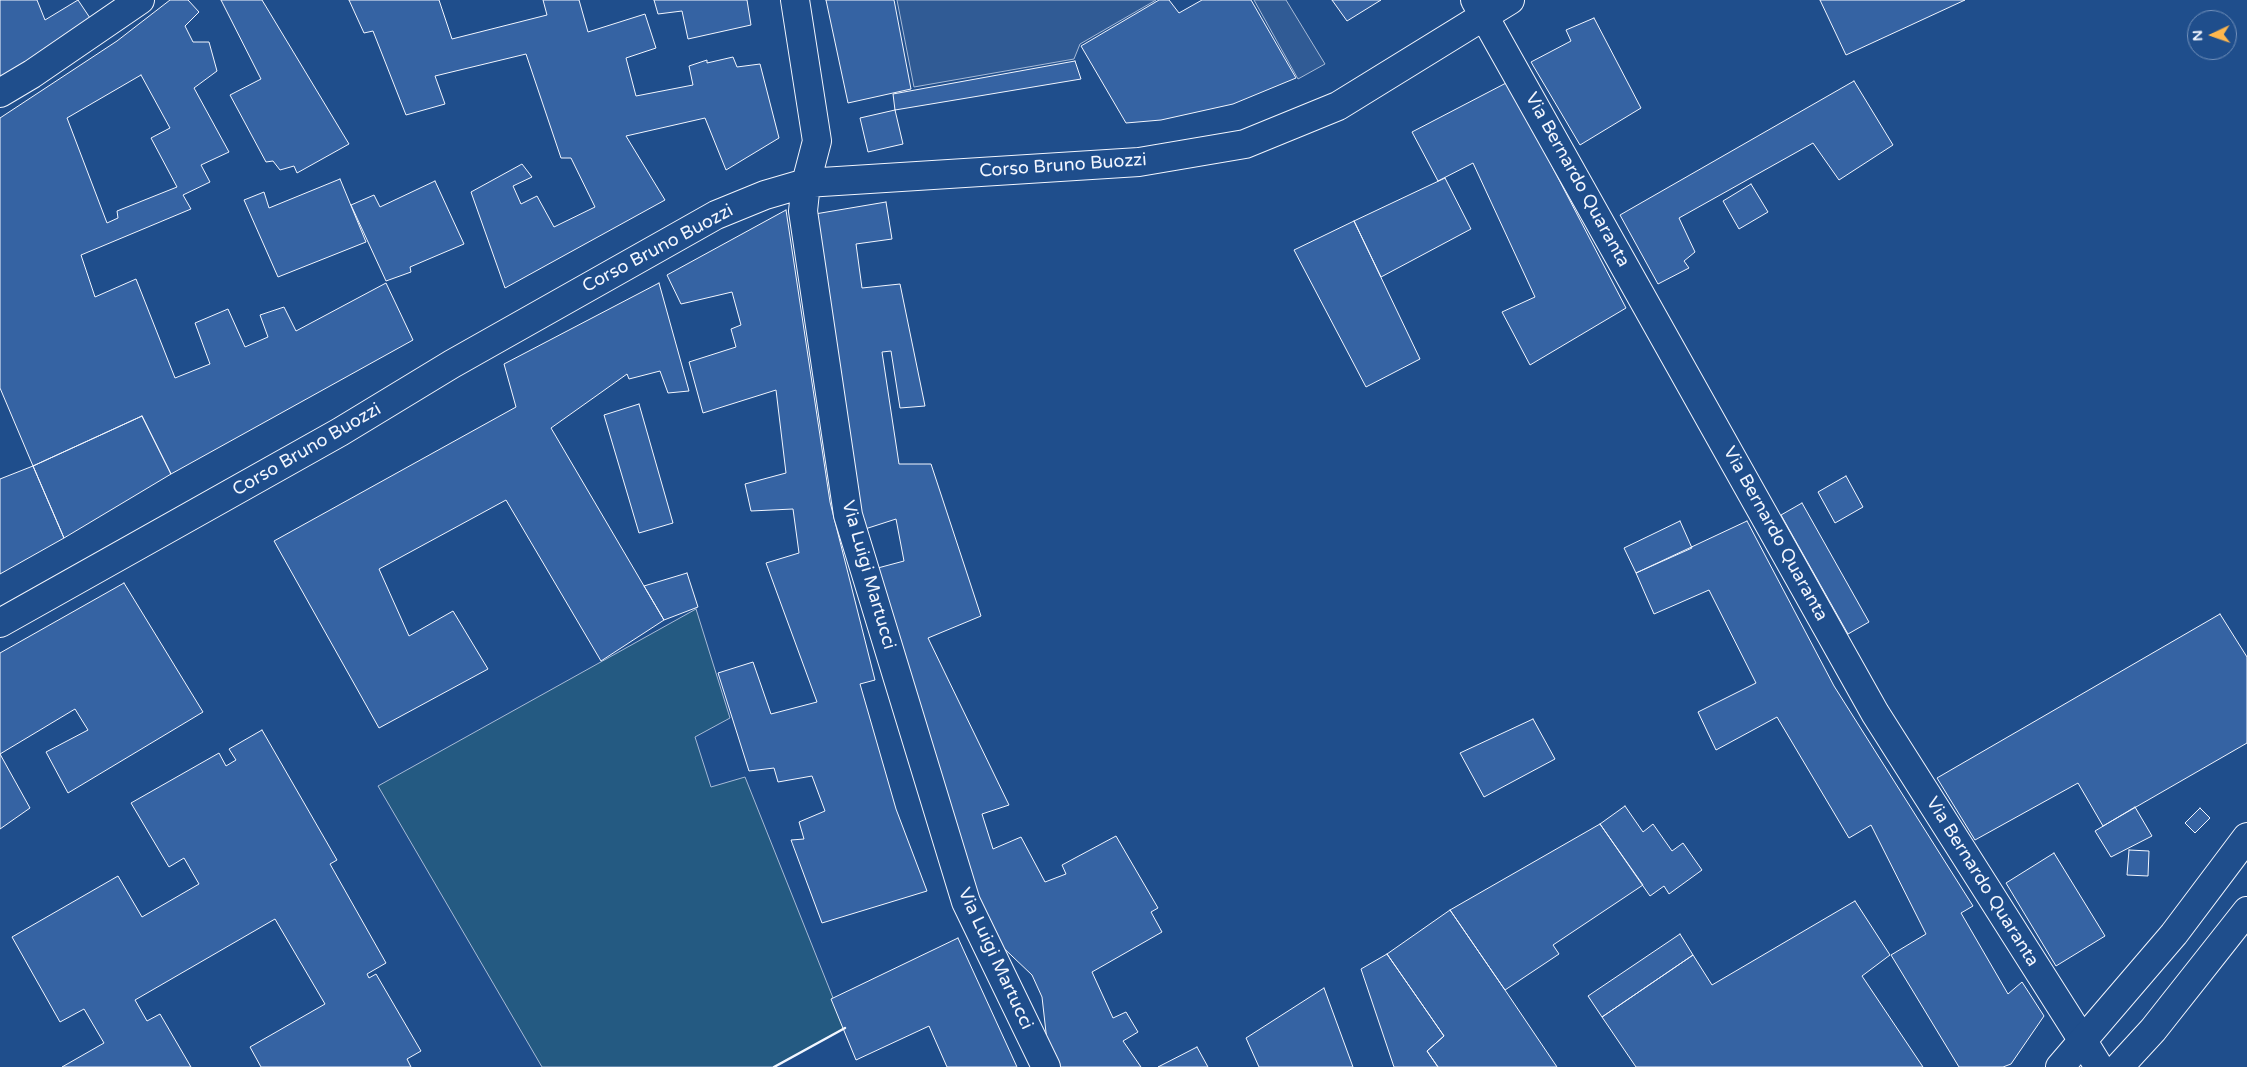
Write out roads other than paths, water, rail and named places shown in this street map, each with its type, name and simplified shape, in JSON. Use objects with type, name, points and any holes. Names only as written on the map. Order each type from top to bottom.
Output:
[{"type":"street","points":[[0,93],[32,74],[140,0]]},
{"type":"street","name":"Via Luigi Martucci","points":[[794,0],[817,141],[806,183],[803,211],[848,515],[966,902],[1046,1067]]},
{"type":"street","name":"Corso Bruno Buozzi","points":[[0,622],[340,432],[452,364],[716,215],[765,195],[806,183],[1139,162],[1245,144],[1338,106],[1480,8],[1510,0]]},
{"type":"street","name":"Via Bernardo Quaranta","points":[[1480,8],[1875,713],[2099,1067]]},
{"type":"street","points":[[2060,1067],[2174,934],[2247,837]]},
{"type":"street","points":[[2119,1067],[2153,1030],[2247,911]]}]
